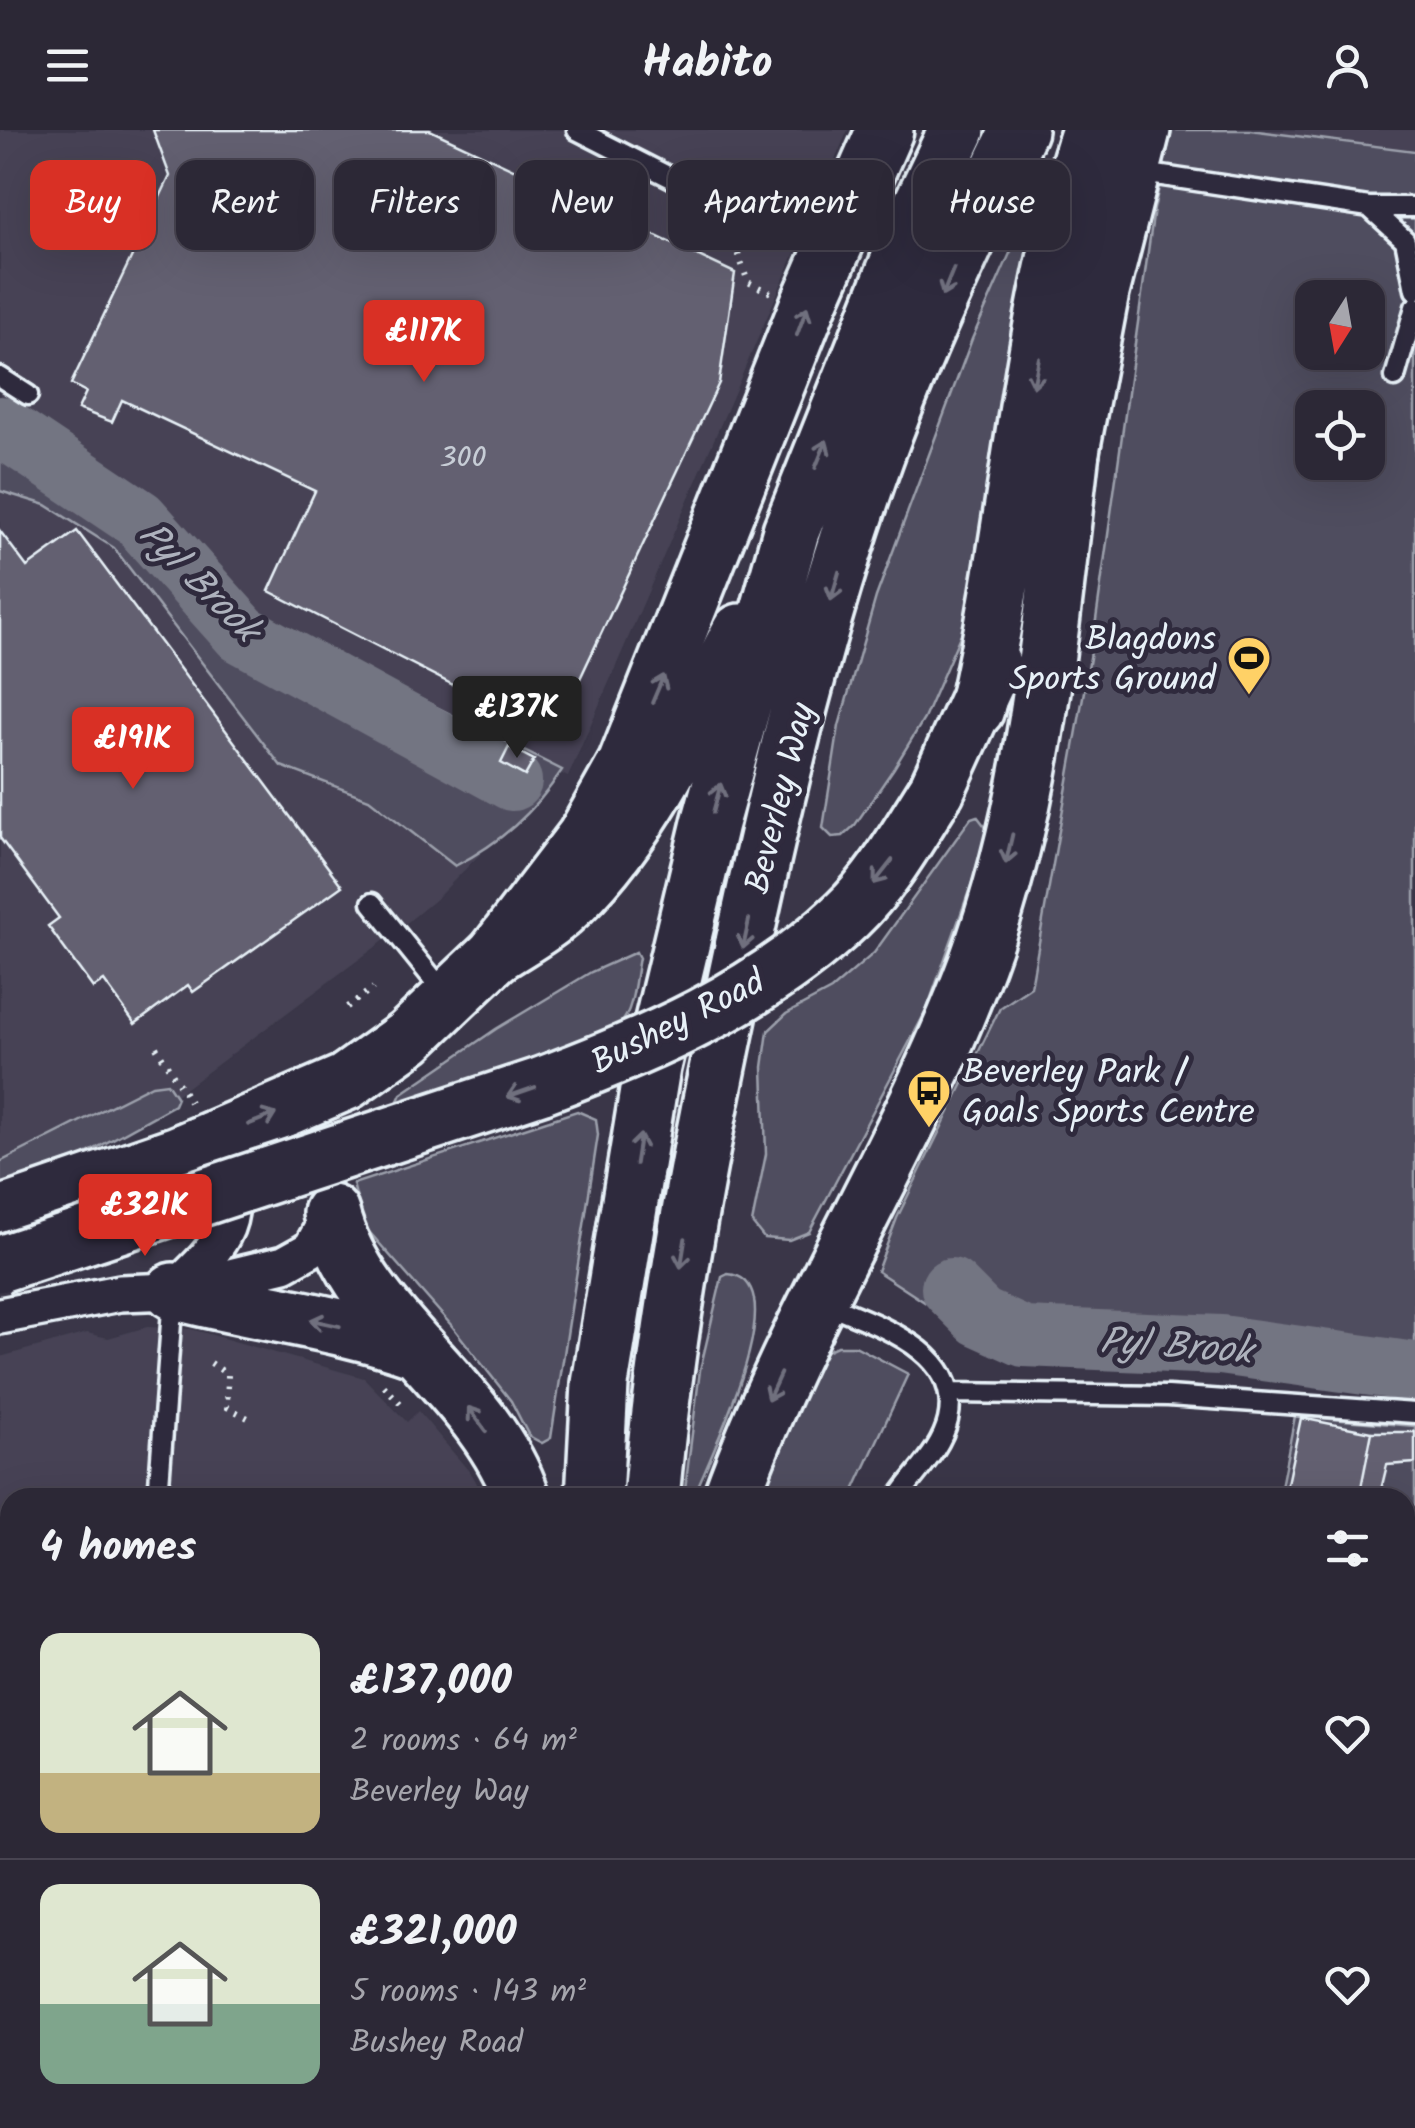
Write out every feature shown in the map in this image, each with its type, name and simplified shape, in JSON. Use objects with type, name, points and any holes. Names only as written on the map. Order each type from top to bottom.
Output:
[{"type":"main road","points":[[0,1214],[184,1129],[346,1082],[409,1037],[495,954],[586,837],[626,764],[809,302],[885,130]]},
{"type":"main road","name":"Beverley Way","points":[[595,1488],[600,1384],[652,1067],[710,823],[790,530],[920,208],[957,130]]},
{"type":"main road","name":"Beverley Way","points":[[652,1488],[660,1394],[699,1154],[776,793],[861,497],[961,251],[1020,130]]},
{"type":"main road","points":[[976,709],[999,610],[1060,243],[1090,130]]},
{"type":"main road","points":[[735,1488],[762,1412],[927,1079],[978,962],[1008,858],[1030,754],[1071,451],[1136,150]]},
{"type":"main road","name":"Bushey Road","points":[[0,1264],[540,1086],[626,1054],[764,981],[849,914],[887,868],[936,790],[976,709],[1071,451]]},
{"type":"main road","points":[[495,954],[558,913],[606,863],[648,800],[790,530]]},
{"type":"main road","points":[[346,1082],[332,1139],[331,1213],[339,1244],[399,1366]]},
{"type":"main road","points":[[173,1290],[235,1308],[332,1323],[399,1366],[454,1386],[498,1448],[517,1488]]},
{"type":"street","points":[[173,1290],[205,1260],[227,1228],[235,1200],[224,1174],[204,1161],[184,1129]]},
{"type":"street","points":[[0,1316],[70,1300],[173,1290],[301,1256],[320,1237],[331,1213]]},
{"type":"lane","points":[[576,130],[668,175]]},
{"type":"lane","points":[[1136,150],[1368,207],[1415,207]]},
{"type":"lane","points":[[1368,207],[1405,240],[1415,290]]},
{"type":"lane","points":[[1395,377],[1415,307]]},
{"type":"lane","points":[[0,377],[28,396]]},
{"type":"lane","points":[[372,903],[450,1000]]},
{"type":"lane","points":[[159,1488],[173,1290]]},
{"type":"lane","points":[[815,1299],[912,1342],[938,1368],[949,1393],[948,1421],[930,1458],[906,1488]]},
{"type":"lane","points":[[949,1393],[1168,1396],[1415,1414]]},
{"type":"path","points":[[735,250],[748,282],[782,298]]},
{"type":"path","points":[[347,1007],[372,988]]},
{"type":"path","points":[[156,1047],[184,1129]]},
{"type":"path","points":[[211,1362],[228,1375],[227,1407],[248,1418]]},
{"type":"path","points":[[399,1366],[402,1405]]},
{"type":"shaded area","points":[[0,130],[848,130],[835,160],[668,160],[668,250],[796,250],[568,777],[249,617],[0,416]]},
{"type":"shaded area","name":"Blagdons Sports Ground","points":[[1172,130],[1250,130],[1415,151],[1415,1377],[1371,1370],[1001,1352],[877,1271],[897,1218],[1000,1008],[1031,987],[1093,641],[1154,209]]},
{"type":"shaded area","points":[[1250,130],[1415,130],[1415,151]]},
{"type":"shaded area","points":[[1011,250],[1031,250],[1003,426],[978,539],[973,596],[963,629],[924,719],[894,768],[855,825],[843,836],[832,837],[823,828],[839,726],[876,597],[972,339]]},
{"type":"shaded area","points":[[0,410],[109,469],[251,614],[562,770],[515,826],[455,866],[369,799],[281,766],[114,548],[46,505],[0,491]]},
{"type":"shaded area","points":[[0,461],[121,544],[483,851],[437,898],[393,934],[151,1114],[0,1179]]},
{"type":"shaded area","points":[[977,816],[987,829],[985,846],[927,1009],[809,1232],[789,1240],[764,1238],[752,1223],[766,1154],[763,1067],[768,1031],[786,1014],[831,990],[874,953],[971,818]]},
{"type":"shaded area","points":[[636,952],[639,958],[628,1011],[620,1024],[603,1035],[548,1058],[396,1105],[401,1094],[496,1029],[591,972]]},
{"type":"shaded area","points":[[167,1083],[177,1098],[174,1105],[37,1181],[0,1193],[0,1162],[152,1085]]},
{"type":"shaded area","points":[[577,1111],[596,1119],[598,1135],[551,1438],[542,1443],[529,1436],[511,1401],[452,1326],[364,1226],[353,1184]]},
{"type":"shaded area","points":[[728,1274],[748,1283],[755,1305],[753,1336],[731,1409],[697,1488],[685,1488],[700,1370],[722,1277]]},
{"type":"shaded area","points":[[147,1327],[191,1329],[364,1378],[407,1422],[418,1411],[479,1488],[0,1488],[0,1357],[87,1333],[108,1338]]},
{"type":"shaded area","points":[[837,1346],[855,1346],[908,1374],[855,1488],[762,1488],[819,1354]]},
{"type":"shaded area","points":[[1295,1416],[1415,1426],[1415,1488],[1281,1488]]},
{"type":"building","points":[[153,130],[430,130],[494,160],[334,160],[334,250],[495,250],[495,160],[515,170],[515,250],[648,250],[648,232],[668,242],[668,250],[686,250],[735,273],[719,383],[553,736],[269,591],[315,491],[122,400],[112,422],[78,409],[86,392],[71,384],[135,250],[156,250],[156,205],[170,176]]},
{"type":"building","points":[[0,531],[27,567],[77,531],[342,886],[193,992],[188,985],[135,1024],[104,981],[93,988],[48,926],[59,918],[0,838]]},
{"type":"building","points":[[509,747],[534,760],[525,776],[501,763]]},
{"type":"building","points":[[1301,1418],[1372,1432],[1361,1488],[1286,1488]]},
{"type":"building","points":[[1372,1432],[1415,1432],[1415,1463],[1387,1465],[1381,1488],[1361,1488]]},
{"type":"waterway","name":"Pyl Brook","points":[[0,426],[139,519],[242,634],[512,781]]},
{"type":"waterway","name":"Pyl Brook","points":[[951,1288],[980,1317],[1024,1337],[1221,1345],[1415,1372]]},
{"type":"place","name":"Blagdons Sports Ground","points":[[1249,696]]},
{"type":"place","name":"Beverley Park / Goals Sports Centre","points":[[929,1129]]}]
